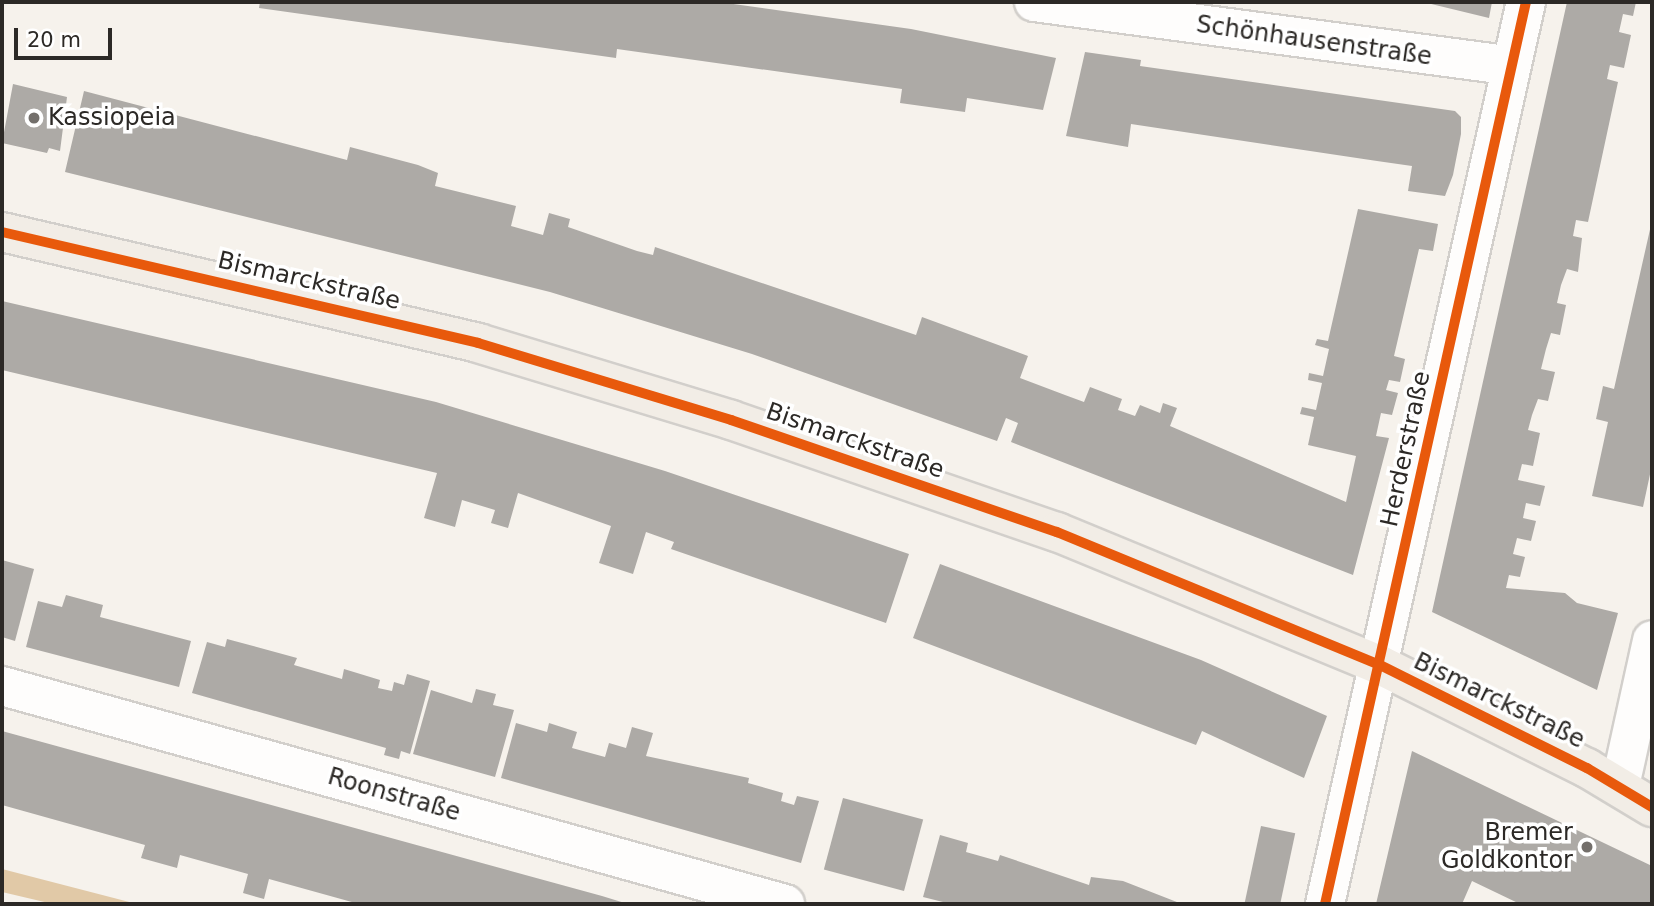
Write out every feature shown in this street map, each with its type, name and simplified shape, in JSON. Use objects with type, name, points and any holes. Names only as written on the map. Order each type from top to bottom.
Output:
[{"type":"main road","name":"Bismarckstraße","points":[[2,232],[478,343],[731,420],[1057,532],[1380,665],[1620,778],[1652,807]]},
{"type":"street","name":"Schönhausenstraße","points":[[1034,2],[1511,66]]},
{"type":"street","name":"Herderstraße","points":[[1325,904],[1526,2]]},
{"type":"street","points":[[1620,778],[1652,640]]},
{"type":"street","name":"Roonstraße","points":[[2,686],[785,904]]},
{"type":"shaded area","points":[[2,869],[137,904],[53,904],[2,892]]},
{"type":"building","points":[[260,2],[719,2],[911,29],[1056,58],[1043,110],[967,98],[965,112],[900,103],[902,89],[617,49],[616,58],[259,8]]},
{"type":"building","points":[[1423,2],[1492,2],[1489,18]]},
{"type":"building","points":[[1567,2],[1636,2],[1633,16],[1623,14],[1619,32],[1631,35],[1624,68],[1610,65],[1607,79],[1618,82],[1588,222],[1576,220],[1573,236],[1582,238],[1578,272],[1567,269],[1557,303],[1566,305],[1560,335],[1551,333],[1541,369],[1555,372],[1548,401],[1538,399],[1528,430],[1540,433],[1533,466],[1522,464],[1518,480],[1545,486],[1540,506],[1526,503],[1523,518],[1536,521],[1531,541],[1517,538],[1513,554],[1525,557],[1520,577],[1509,575],[1506,588],[1565,593],[1577,603],[1618,613],[1597,690],[1432,612]]},
{"type":"building","points":[[1085,52],[1141,60],[1140,66],[1455,111],[1461,117],[1461,134],[1453,175],[1445,196],[1408,191],[1412,166],[1131,124],[1128,147],[1066,136]]},
{"type":"building","points":[[13,84],[67,97],[60,151],[49,148],[47,153],[2,143]]},
{"type":"building","points":[[84,91],[347,160],[350,147],[418,165],[438,173],[435,186],[516,206],[511,226],[543,235],[549,213],[570,219],[568,227],[637,251],[653,255],[655,247],[916,335],[922,317],[1028,356],[1020,378],[1084,402],[1090,387],[1122,399],[1118,410],[1135,416],[1140,405],[1160,413],[1163,403],[1177,408],[1170,426],[1346,502],[1356,456],[1308,445],[1314,417],[1300,414],[1302,407],[1316,410],[1322,383],[1308,380],[1309,373],[1323,376],[1329,349],[1315,345],[1317,339],[1328,341],[1358,209],[1438,224],[1433,251],[1419,249],[1394,356],[1405,359],[1400,382],[1389,380],[1386,390],[1398,393],[1392,415],[1381,413],[1376,436],[1389,438],[1353,575],[1011,442],[1018,423],[1006,418],[997,441],[752,354],[550,292],[65,172]]},
{"type":"building","points":[[1651,225],[1652,465],[1643,507],[1592,496],[1608,422],[1596,419],[1603,386],[1614,389]]},
{"type":"building","points":[[2,301],[436,402],[665,471],[909,554],[886,623],[671,549],[674,542],[646,532],[633,574],[599,563],[611,526],[518,493],[508,528],[491,523],[495,510],[462,500],[455,527],[424,518],[437,473],[2,370]]},
{"type":"building","points":[[2,560],[34,569],[15,641],[2,637]]},
{"type":"building","points":[[940,564],[1201,660],[1327,716],[1304,778],[1202,731],[1196,745],[913,638]]},
{"type":"building","points":[[66,595],[103,605],[100,617],[191,641],[179,687],[26,647],[38,601],[62,607]]},
{"type":"building","points":[[227,639],[297,658],[294,665],[342,679],[344,669],[380,680],[378,688],[392,691],[394,682],[404,685],[407,674],[430,681],[410,754],[401,751],[399,759],[384,755],[386,748],[192,693],[207,642],[225,647]]},
{"type":"building","points":[[476,689],[496,694],[493,705],[514,710],[495,777],[413,754],[431,690],[472,703]]},
{"type":"building","points":[[516,723],[547,732],[549,723],[577,732],[572,748],[605,757],[609,743],[626,748],[632,727],[653,733],[646,756],[749,778],[748,783],[783,793],[781,801],[794,805],[797,796],[819,801],[801,863],[501,778]]},
{"type":"building","points":[[2,731],[628,904],[359,904],[269,879],[264,899],[243,893],[248,874],[180,855],[177,868],[141,858],[145,845],[2,805]]},
{"type":"building","points":[[1412,751],[1652,866],[1652,904],[1520,904],[1472,881],[1462,904],[1376,904]]},
{"type":"building","points":[[843,798],[923,819],[904,891],[824,869]]},
{"type":"building","points":[[1261,826],[1295,833],[1280,904],[1244,904]]},
{"type":"building","points":[[940,835],[968,843],[966,852],[998,861],[1000,855],[1089,885],[1091,877],[1123,881],[1182,904],[951,904],[923,897]]},
{"type":"cycle path","points":[[1325,904],[1526,2]]},
{"type":"cycle path","points":[[2,232],[478,343],[731,420],[1057,532],[1380,665],[1587,768],[1652,807]]},
{"type":"place","name":"Kassiopeia","points":[[34,118]]},
{"type":"place","name":"Bremer Goldkontor","points":[[1587,847]]}]
